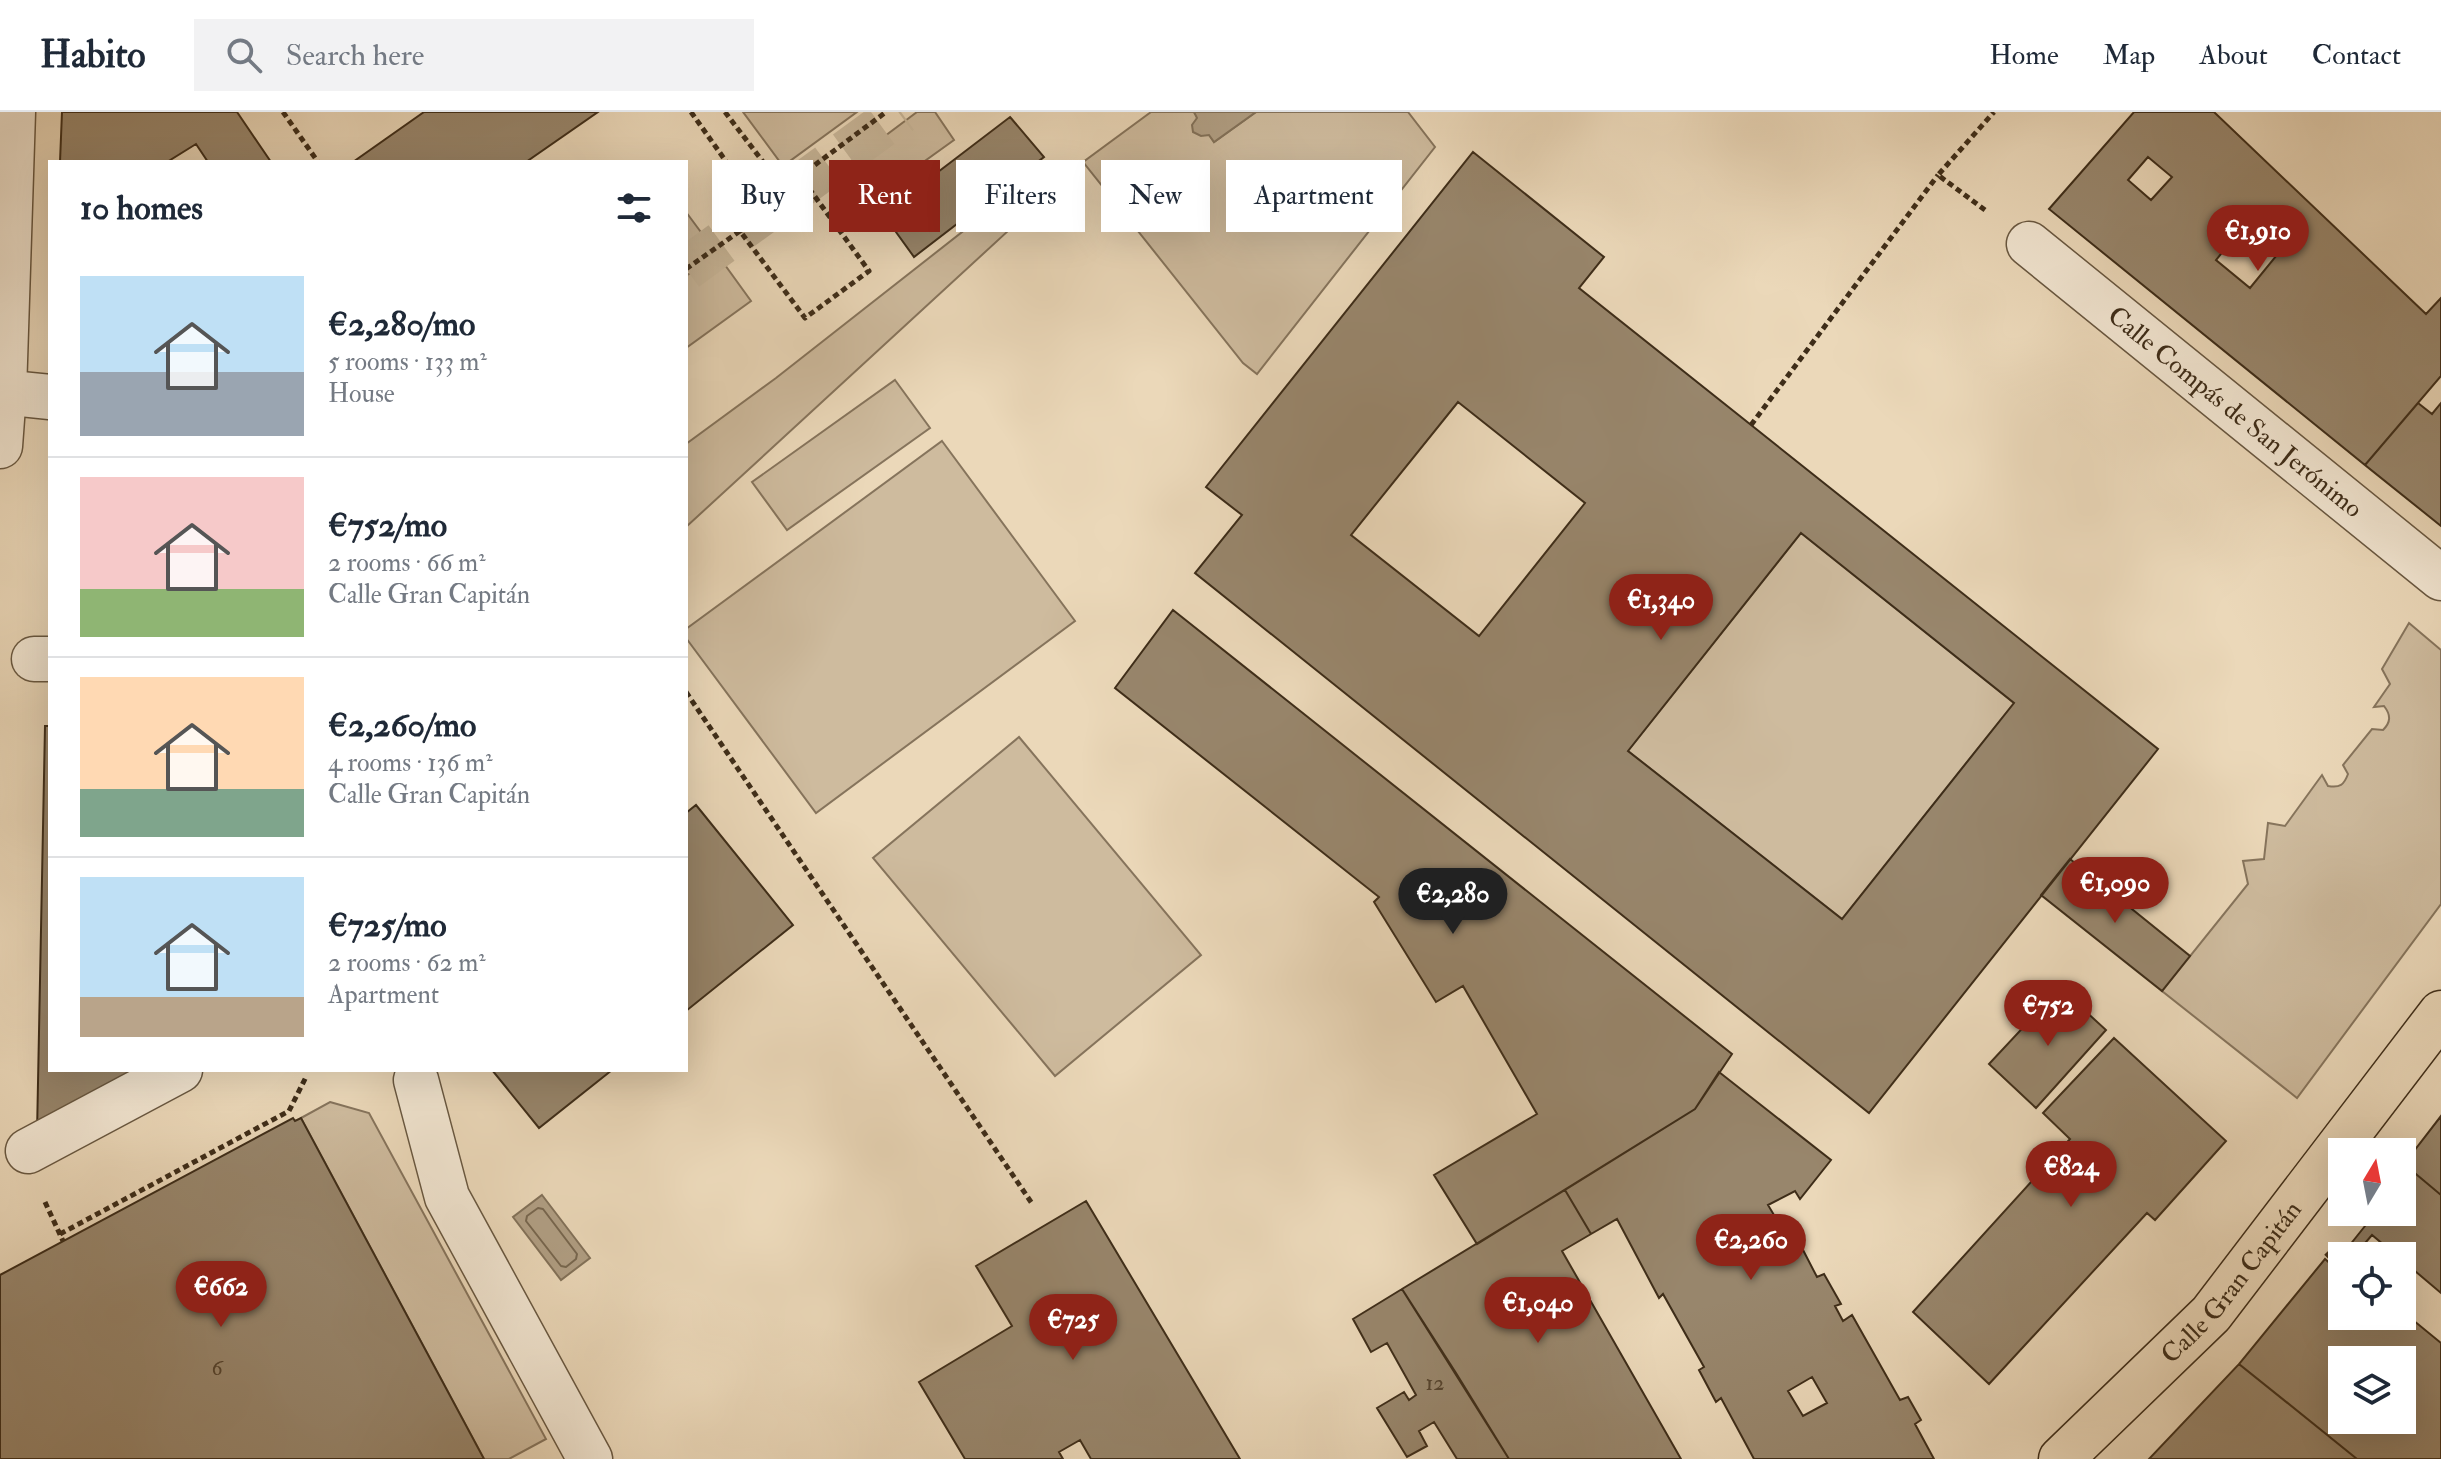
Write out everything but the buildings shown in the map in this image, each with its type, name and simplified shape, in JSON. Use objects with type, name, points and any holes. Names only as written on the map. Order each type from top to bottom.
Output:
[{"type":"main road","name":"Calle Gran Capitán","points":[[2061,1459],[2211,1314],[2441,1013]]},
{"type":"street","points":[[0,446],[13,112]]},
{"type":"street","name":"Calle Compás de San Jerónimo","points":[[2029,244],[2441,578]]},
{"type":"street","points":[[2,392],[48,397]]},
{"type":"street","points":[[28,1151],[176,1072]]},
{"type":"street","points":[[416,1080],[447,1197],[590,1459]]},
{"type":"path","points":[[283,112],[317,160]]},
{"type":"path","points":[[691,112],[725,160]]},
{"type":"path","points":[[725,112],[762,160]]},
{"type":"path","points":[[813,166],[886,112]]},
{"type":"path","points":[[1751,425],[1938,175],[1994,112]]},
{"type":"path","points":[[1938,175],[2029,244]]},
{"type":"path","points":[[741,232],[805,318],[869,271],[813,194]]},
{"type":"path","points":[[688,268],[739,232]]},
{"type":"path","points":[[688,695],[1033,1205]]},
{"type":"path","points":[[63,1241],[60,1234],[289,1111],[306,1077]]},
{"type":"shaded area","points":[[743,112],[857,112],[791,160],[779,160]]},
{"type":"shaded area","points":[[917,112],[935,112],[954,140],[926,160],[853,160]]},
{"type":"shaded area","points":[[1151,112],[1194,112],[1214,142],[1256,112],[1408,112],[1435,147],[1402,189],[1402,160],[1226,160],[1226,232],[1368,232],[1257,374],[1243,363],[1139,232],[1210,232],[1210,160],[1101,160],[1101,185],[1085,161]]},
{"type":"shaded area","points":[[688,215],[706,239],[688,252]]},
{"type":"shaded area","points":[[962,232],[1007,232],[688,525],[688,443],[776,378]]},
{"type":"shaded area","points":[[717,254],[751,301],[688,347],[688,275]]},
{"type":"shaded area","points":[[895,380],[930,428],[787,530],[752,482]]},
{"type":"shaded area","points":[[942,441],[1075,621],[816,813],[688,641],[688,628]]},
{"type":"shaded area","points":[[1801,533],[2014,703],[1842,919],[1628,751]]},
{"type":"shaded area","points":[[2409,623],[2441,650],[2441,904],[2297,1098],[2162,991],[2248,884],[2243,861],[2264,859],[2268,823],[2285,826],[2322,775],[2328,786],[2341,785],[2348,774],[2343,765],[2372,729],[2383,730],[2386,727],[2389,715],[2386,709],[2384,706],[2374,707],[2390,684],[2382,669]]},
{"type":"shaded area","points":[[1019,737],[1201,955],[1055,1076],[873,858]]},
{"type":"shaded area","points":[[330,1102],[369,1113],[546,1439],[509,1459],[484,1459],[301,1118]]},
{"type":"water","points":[[1194,112],[1256,112],[1214,142],[1209,135],[1201,136],[1193,132],[1192,125],[1197,118]]},
{"type":"water","points":[[542,1195],[590,1258],[561,1280],[513,1217]]},
{"type":"tunnel","points":[[688,268],[901,112]]}]
